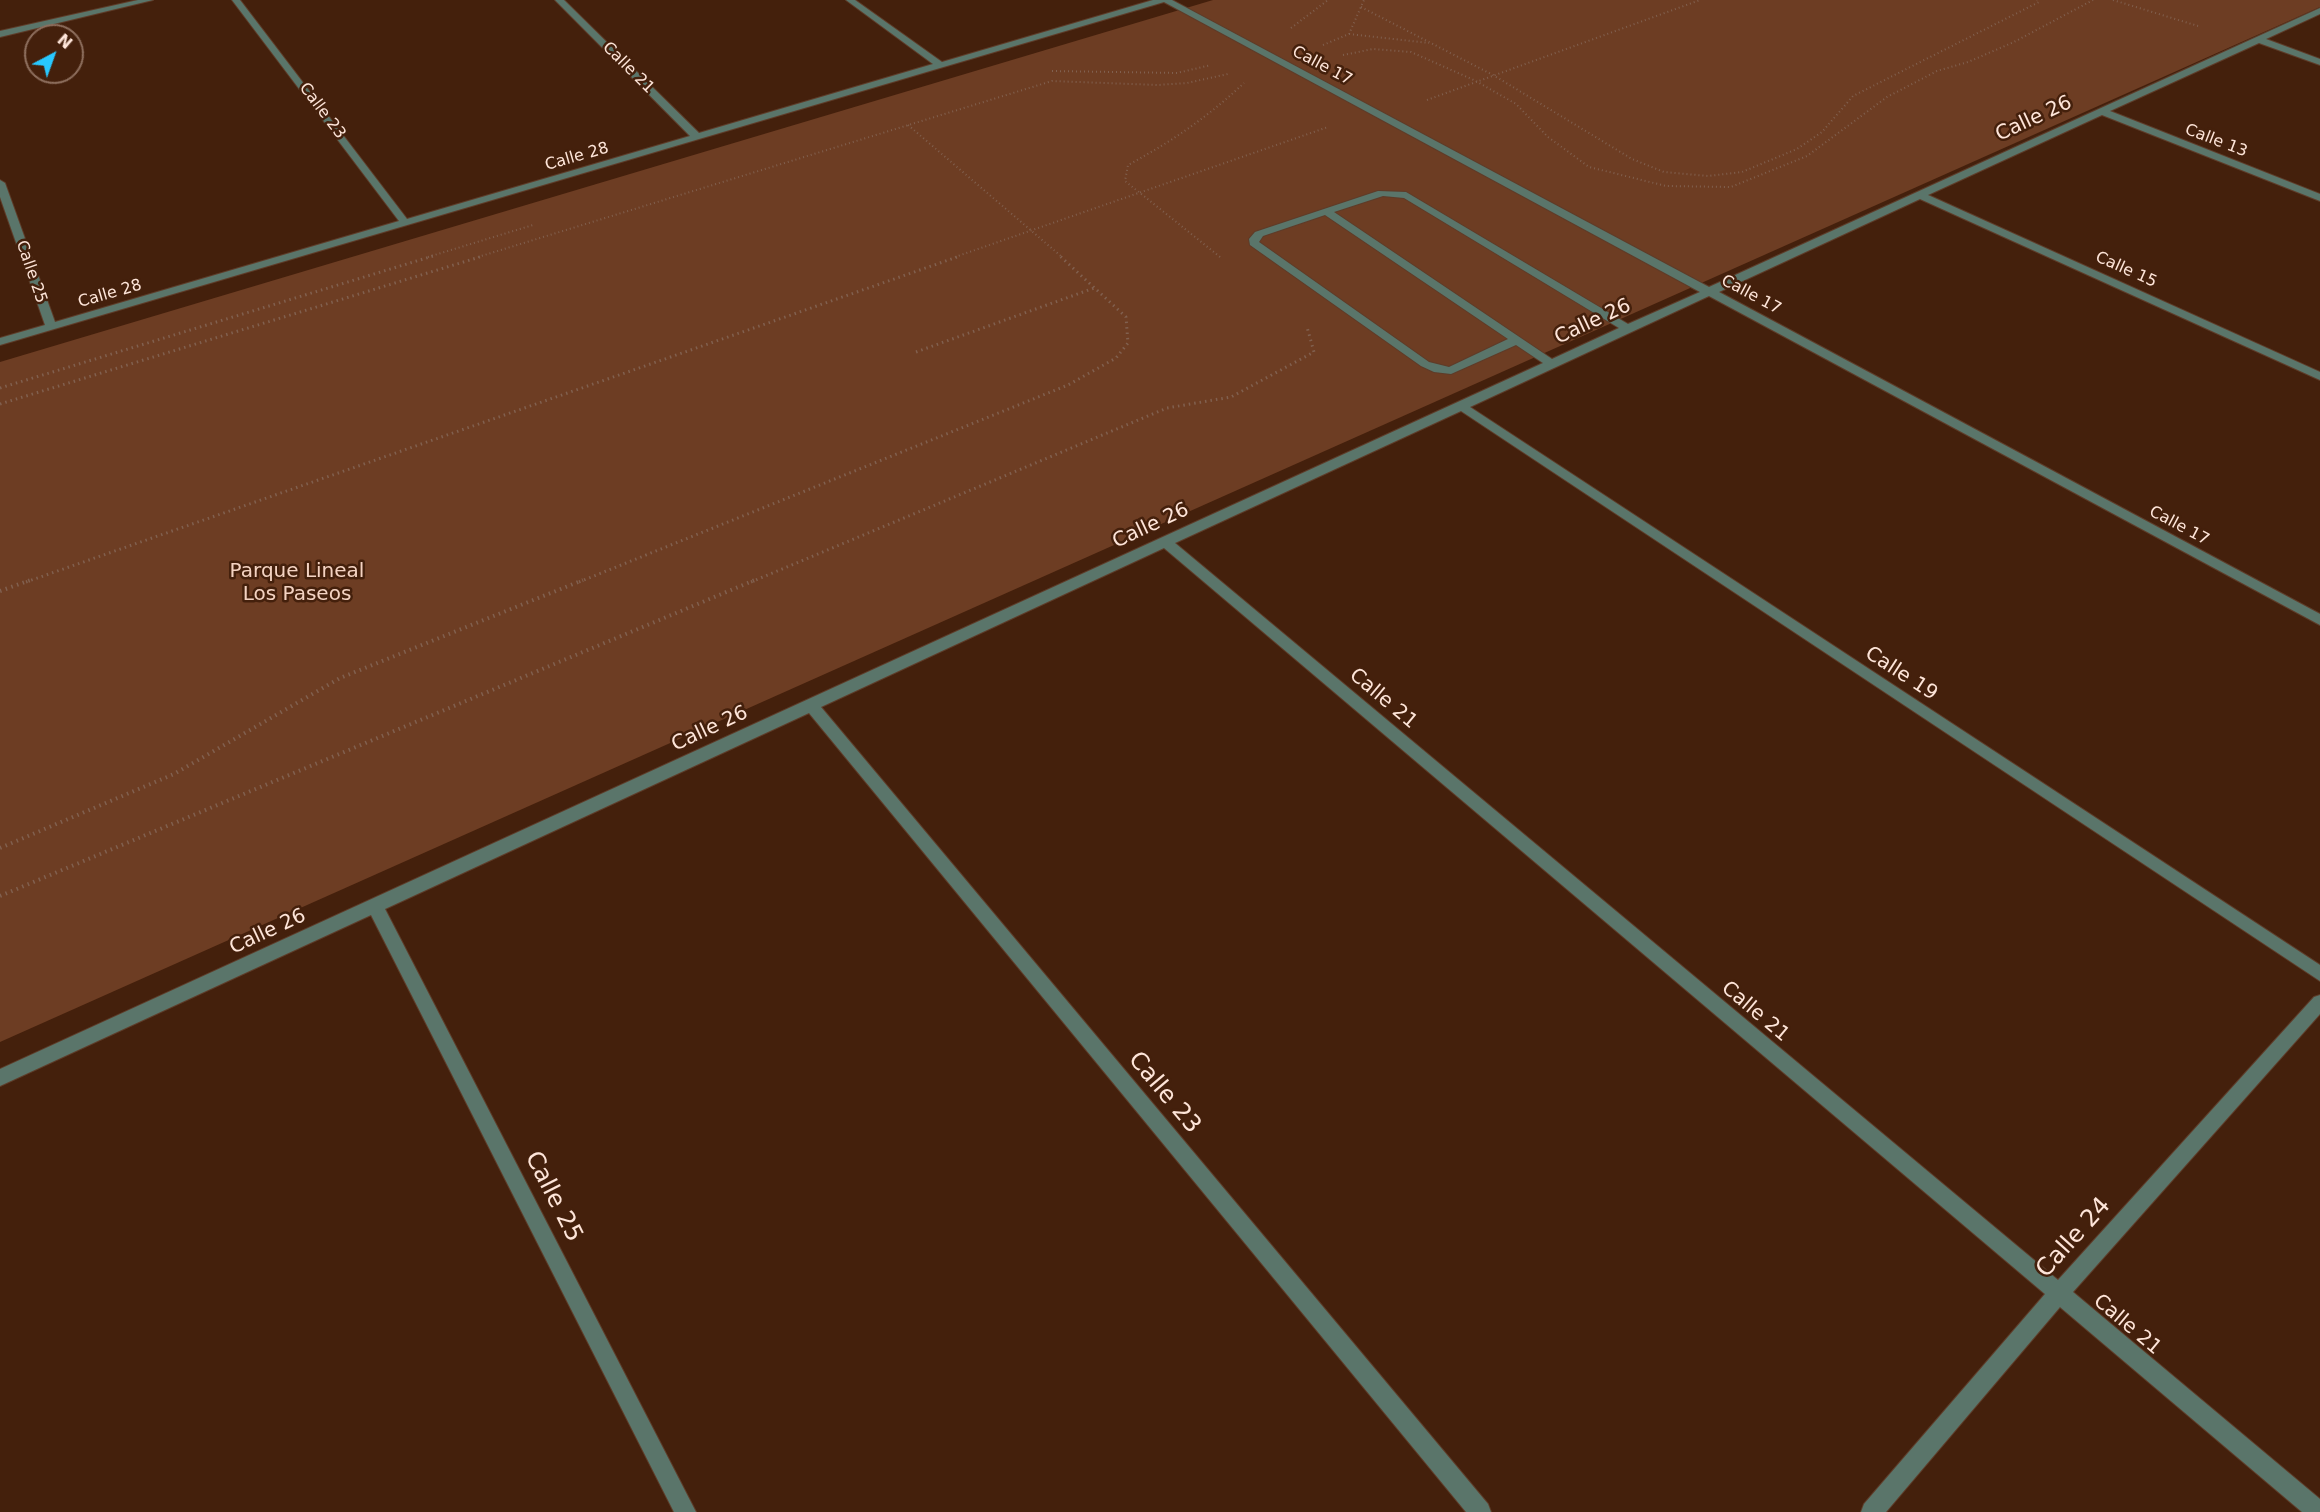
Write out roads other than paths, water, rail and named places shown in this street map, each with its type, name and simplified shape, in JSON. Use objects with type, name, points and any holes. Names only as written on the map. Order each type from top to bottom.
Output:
[{"type":"street","points":[[0,34],[149,0]]},
{"type":"street","name":"Calle 23","points":[[236,0],[405,223]]},
{"type":"street","name":"Calle 21","points":[[559,0],[697,137]]},
{"type":"street","points":[[850,0],[940,65]]},
{"type":"street","name":"Calle 28","points":[[0,342],[1164,0]]},
{"type":"street","name":"Calle 17","points":[[1164,0],[2320,620]]},
{"type":"street","name":"Calle 26","points":[[0,1078],[2320,11]]},
{"type":"street","points":[[2254,41],[2320,62]]},
{"type":"street","name":"Calle 13","points":[[2101,111],[2320,198]]},
{"type":"street","name":"Calle 25","points":[[0,183],[51,327]]},
{"type":"street","points":[[1516,340],[1450,371],[1438,370],[1425,364],[1254,243],[1259,234],[1382,193],[1406,195],[1628,329]]},
{"type":"street","name":"Calle 15","points":[[1919,195],[2320,376]]},
{"type":"street","points":[[1325,211],[1552,364]]},
{"type":"street","name":"Calle 19","points":[[1461,406],[2320,974]]},
{"type":"street","name":"Calle 21","points":[[1165,542],[2319,1512]]},
{"type":"street","name":"Calle 23","points":[[811,705],[1480,1512]]},
{"type":"street","name":"Calle 25","points":[[375,906],[685,1512]]},
{"type":"street","name":"Calle 24","points":[[1872,1512],[2058,1294],[2320,1002]]},
{"type":"park label","name":"Parque Lineal Los Paseos","points":[[297,584]]}]
